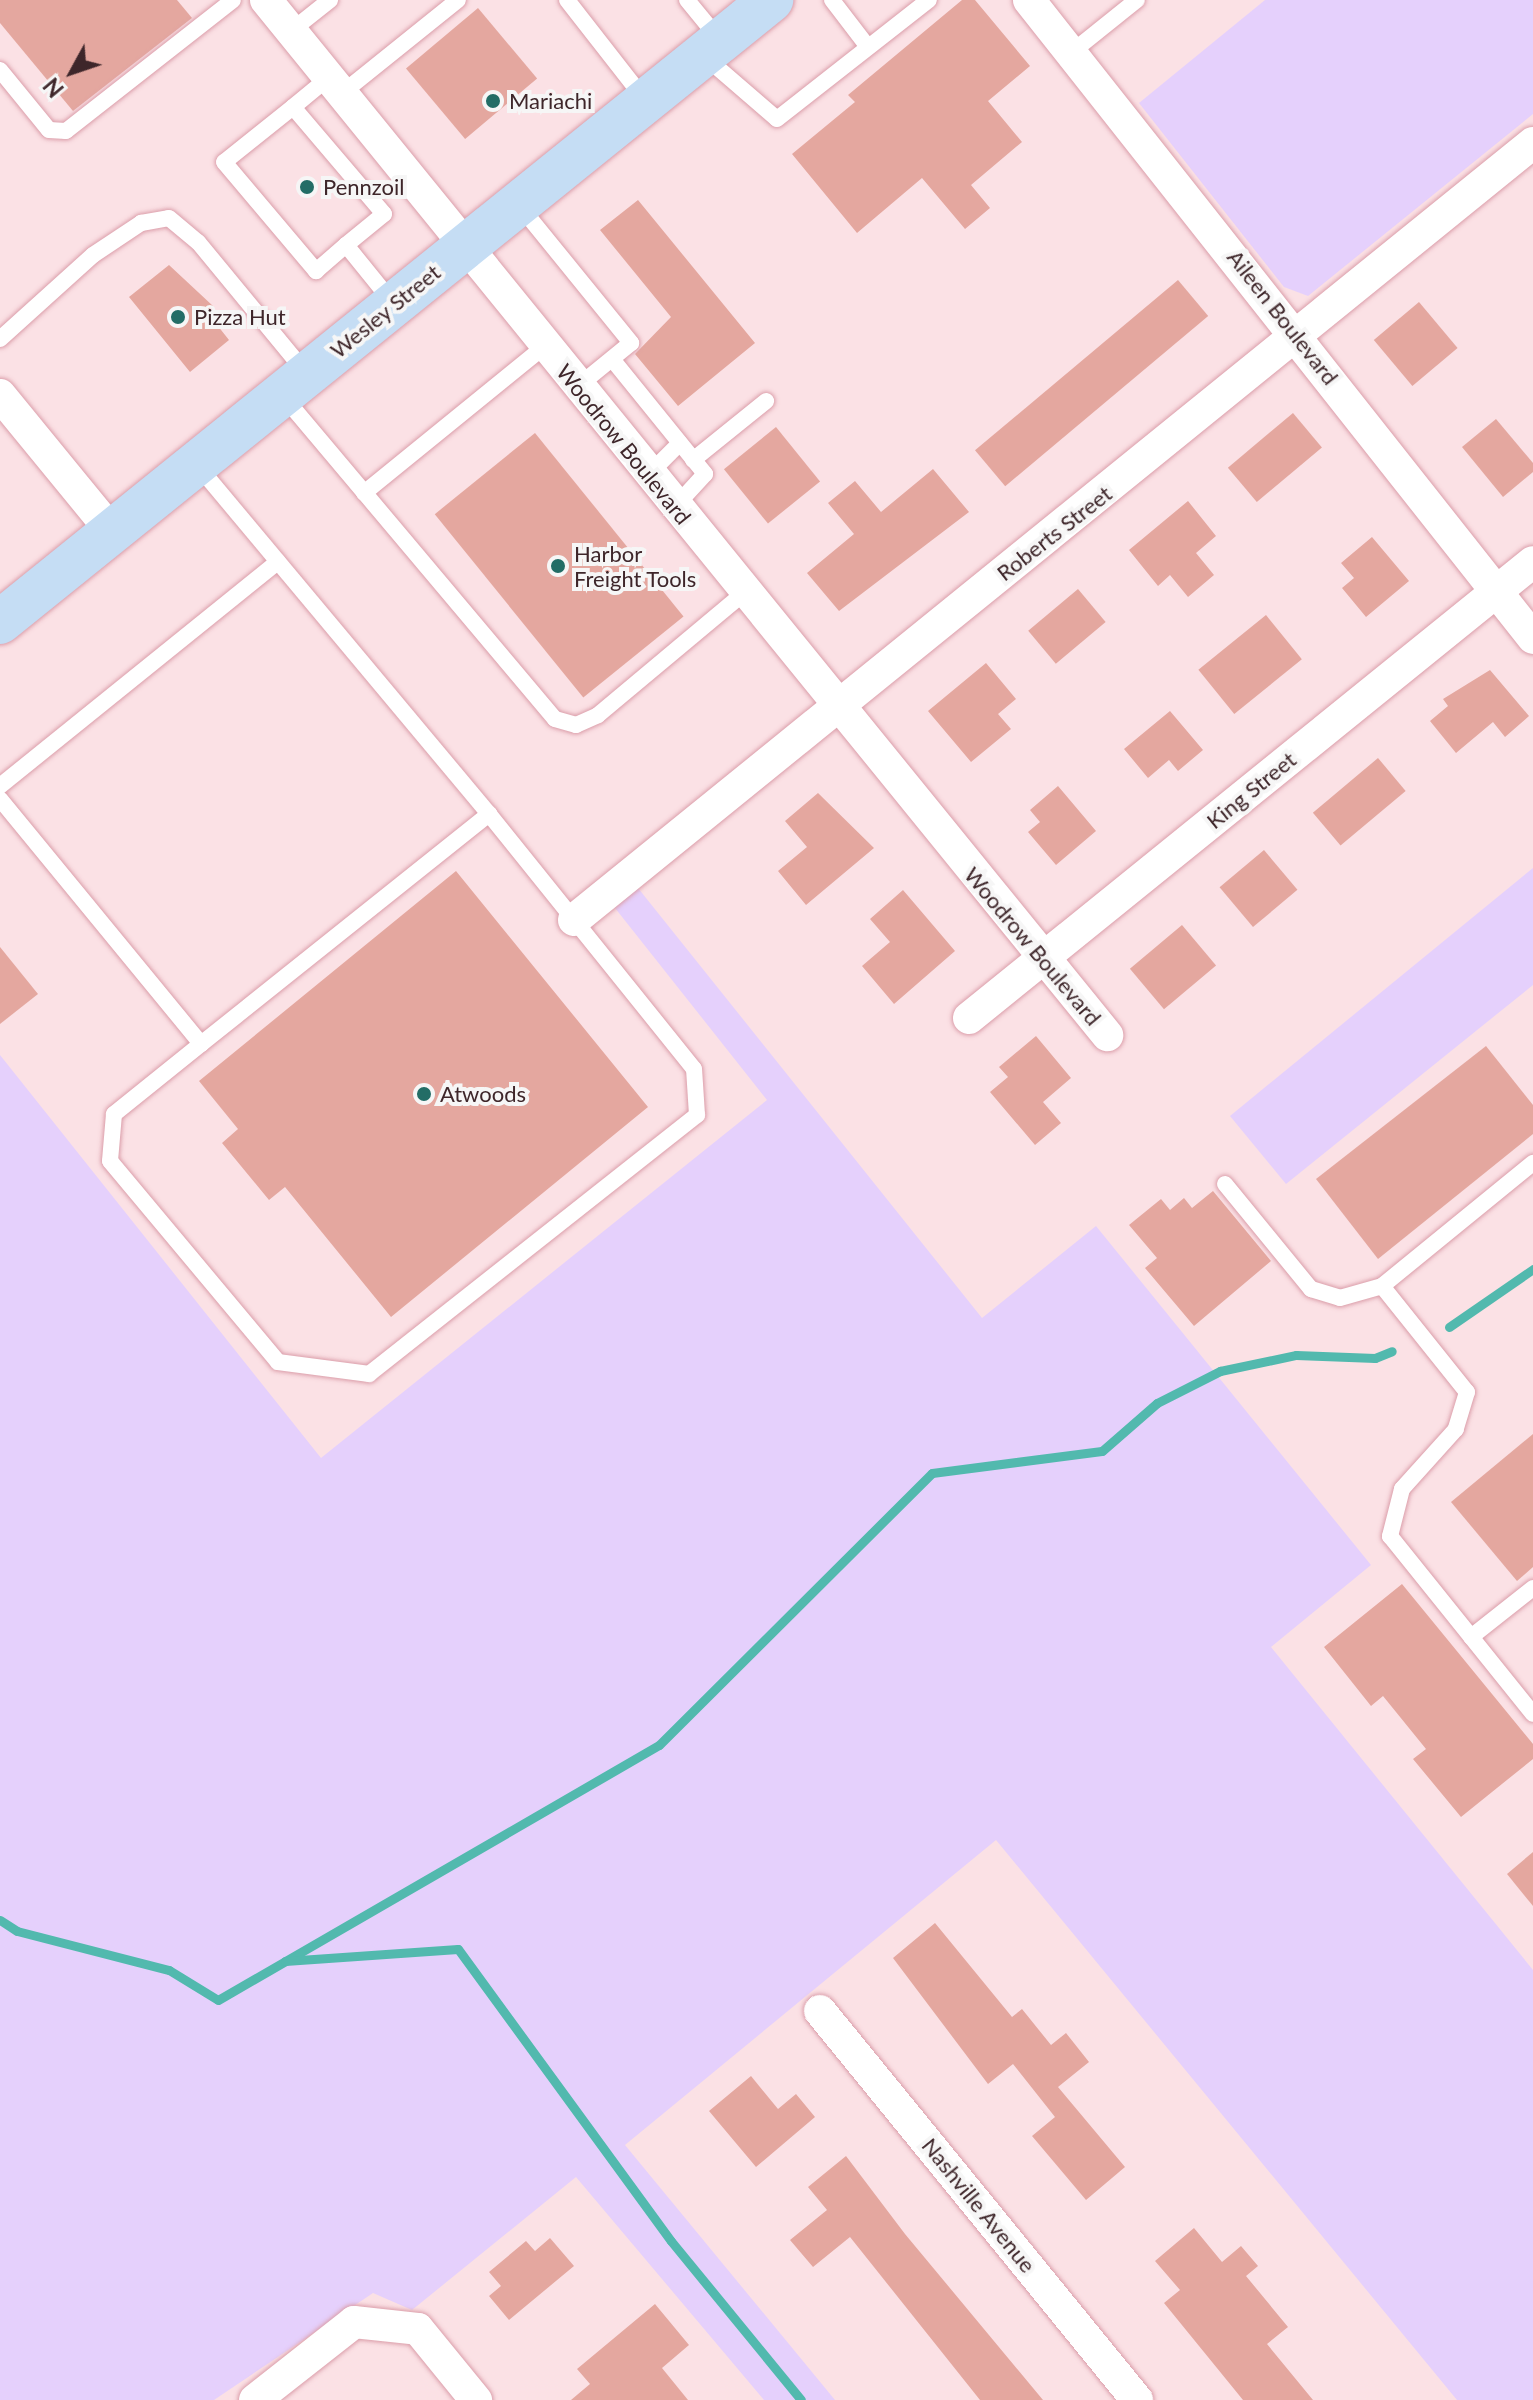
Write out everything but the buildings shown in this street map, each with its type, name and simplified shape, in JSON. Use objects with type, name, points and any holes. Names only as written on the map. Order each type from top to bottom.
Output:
[{"type":"main road","name":"Wesley Street","points":[[3,615],[112,532],[771,0]]},
{"type":"street","name":"Woodrow Boulevard","points":[[266,0],[835,707],[1107,1035]]},
{"type":"street","name":"Aileen Boulevard","points":[[1029,0],[1301,337],[1533,638]]},
{"type":"street","name":"Roberts Street","points":[[574,920],[835,707],[1301,337],[1533,143]]},
{"type":"street","points":[[0,395],[112,532]]},
{"type":"street","name":"King Street","points":[[969,1018],[1533,562]]},
{"type":"street","name":"Nashville Avenue","points":[[820,2011],[1137,2400]]},
{"type":"street","points":[[255,2400],[354,2322],[418,2329],[476,2400]]},
{"type":"lane","points":[[0,70],[49,130],[66,131],[233,0]]},
{"type":"lane","points":[[291,31],[330,0]]},
{"type":"lane","points":[[293,107],[384,214],[316,271],[224,162],[293,107],[335,86],[458,0]]},
{"type":"lane","points":[[567,0],[646,101]]},
{"type":"lane","points":[[687,0],[712,48],[777,119],[929,0]]},
{"type":"lane","points":[[832,0],[868,47]]},
{"type":"lane","points":[[1072,52],[1137,0]]},
{"type":"lane","points":[[518,204],[631,343],[577,387]]},
{"type":"lane","points":[[0,339],[93,255],[141,223],[169,218],[198,242],[364,493],[538,702],[576,725],[598,715],[744,593]]},
{"type":"lane","points":[[346,245],[394,304]]},
{"type":"lane","points":[[364,493],[545,346]]},
{"type":"lane","points":[[612,359],[705,474],[674,508]]},
{"type":"lane","points":[[693,460],[766,401]]},
{"type":"lane","points":[[648,475],[680,443]]},
{"type":"lane","points":[[196,464],[489,814],[694,1069],[697,1115],[369,1374],[278,1362],[110,1161],[114,1114],[489,814]]},
{"type":"lane","points":[[0,786],[278,562]]},
{"type":"lane","points":[[0,799],[201,1044]]},
{"type":"lane","points":[[1225,1184],[1311,1289],[1340,1298],[1382,1286],[1533,1163]]},
{"type":"lane","points":[[1382,1286],[1467,1392],[1456,1429],[1402,1489],[1390,1536],[1533,1714]]},
{"type":"lane","points":[[1471,1637],[1533,1588]]},
{"type":"shaded area","points":[[1265,0],[1533,0],[1533,114],[1308,296],[1284,287],[1139,103]]},
{"type":"shaded area","points":[[1533,868],[1533,985],[1286,1184],[1230,1116]]},
{"type":"shaded area","points":[[638,888],[982,1318],[1096,1226],[1371,1565],[1271,1647],[1533,1970],[1533,2400],[1457,2400],[996,1840],[625,2145],[835,2400],[764,2400],[576,2177],[412,2310],[373,2293],[214,2400],[0,2400],[0,1055],[321,1458],[767,1100],[615,908]]},
{"type":"waterway","points":[[1449,1327],[1533,1269]]},
{"type":"waterway","points":[[0,1920],[17,1931],[169,1970],[218,2000],[659,1745],[932,1473],[1102,1451],[1157,1403],[1220,1371],[1296,1355],[1375,1358],[1392,1351]]},
{"type":"waterway","points":[[285,1961],[458,1949],[671,2241],[801,2400]]},
{"type":"place","name":"Mariachi","points":[[493,101]]},
{"type":"place","name":"Pennzoil","points":[[307,187]]},
{"type":"place","name":"Pizza Hut","points":[[178,317]]},
{"type":"place","name":"Harbor Freight Tools","points":[[558,566]]},
{"type":"place","name":"Atwoods","points":[[424,1094]]}]
